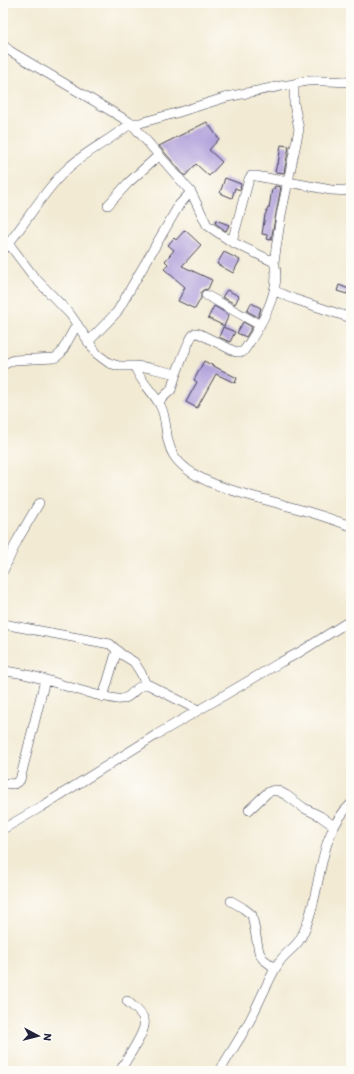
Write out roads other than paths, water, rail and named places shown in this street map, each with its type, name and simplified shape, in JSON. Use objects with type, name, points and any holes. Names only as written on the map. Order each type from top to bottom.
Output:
[{"type":"street","points":[[3,45],[10,51],[131,122],[191,192],[207,226],[232,242],[274,262]]},
{"type":"street","points":[[176,374],[150,368],[119,366],[109,363],[97,354],[78,324],[66,310],[6,247],[64,171],[91,150],[119,133],[131,122],[140,123],[227,97],[294,85],[301,82],[351,82]]},
{"type":"street","points":[[158,402],[171,390],[193,334],[198,333],[236,352],[241,353],[244,351],[260,325],[275,291],[276,272],[274,262],[277,235],[299,129],[294,104],[294,85]]},
{"type":"street","points":[[108,204],[128,183],[160,155]]},
{"type":"street","points":[[232,242],[250,178],[256,176],[331,190],[351,191]]},
{"type":"street","points":[[88,342],[117,312],[179,205],[191,192]]},
{"type":"street","points":[[275,291],[351,318]]},
{"type":"street","points":[[206,295],[260,325]]},
{"type":"street","points":[[3,365],[14,360],[52,358],[58,356],[78,324]]},
{"type":"street","points":[[135,366],[137,373],[158,402],[162,412],[167,439],[173,454],[180,463],[199,477],[215,485],[296,508],[351,526]]},
{"type":"street","points":[[3,571],[18,539],[39,503]]},
{"type":"street","points":[[3,828],[41,807],[156,735],[300,652],[351,620]]},
{"type":"street","points":[[3,624],[107,643],[113,646],[137,666],[146,685]]},
{"type":"street","points":[[103,696],[117,650]]},
{"type":"street","points":[[3,671],[24,674],[119,699],[126,698],[139,686],[152,686],[198,710]]},
{"type":"street","points":[[3,783],[14,784],[20,780],[45,680]]},
{"type":"street","points":[[249,810],[271,790],[276,790],[334,826]]},
{"type":"street","points":[[220,1071],[250,1020],[275,968],[283,956],[300,941],[315,896],[322,858],[327,842],[334,826],[351,804]]},
{"type":"street","points":[[231,901],[252,915],[259,952],[263,960],[275,968]]},
{"type":"street","points":[[120,1071],[143,1031],[145,1022],[142,1015],[126,1001]]}]
